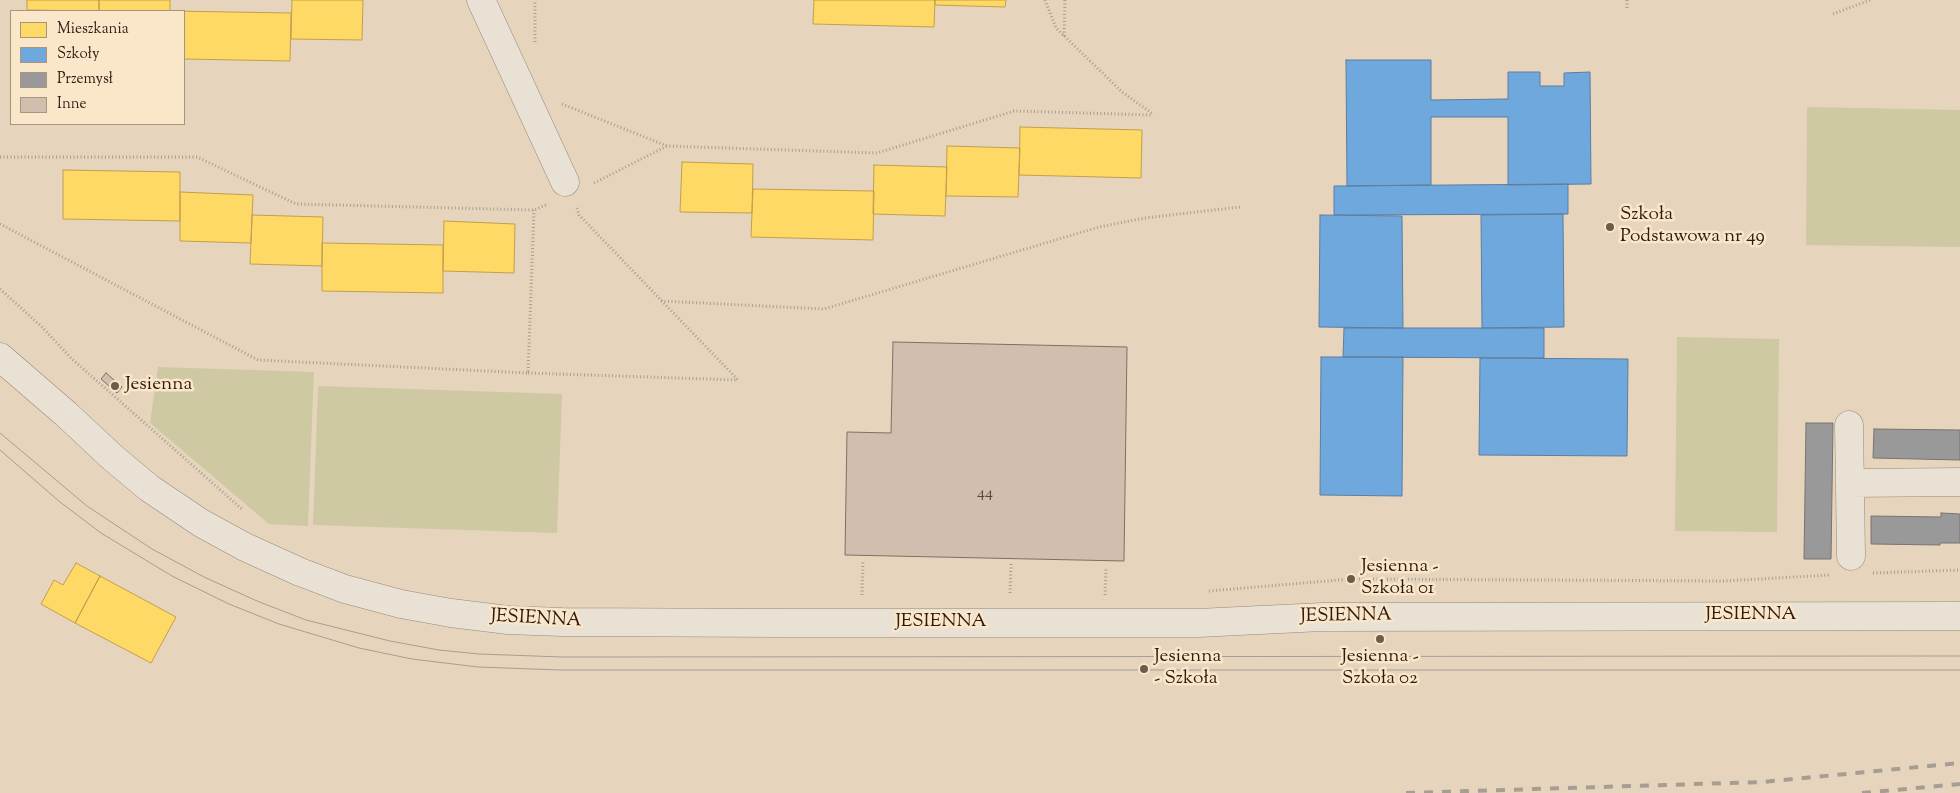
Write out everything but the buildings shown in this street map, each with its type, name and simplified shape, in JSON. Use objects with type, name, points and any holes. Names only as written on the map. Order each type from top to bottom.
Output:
[{"type":"street","points":[[481,0],[576,189]]},
{"type":"street","name":"JESIENNA","points":[[0,357],[149,488],[201,523],[245,547],[300,572],[345,589],[401,604],[450,614],[508,620],[562,622],[761,623],[1198,623],[1322,616],[1960,616]]},
{"type":"street","points":[[1842,566],[1850,483],[1849,425]]},
{"type":"street","points":[[1850,483],[1960,482]]},
{"type":"path","points":[[535,0],[535,46]]},
{"type":"path","points":[[561,103],[668,146],[877,153],[1014,110],[1153,115],[1122,92],[1056,28],[1045,0]]},
{"type":"path","points":[[1064,36],[1065,0]]},
{"type":"path","points":[[1627,0],[1627,9]]},
{"type":"path","points":[[1834,14],[1870,0]]},
{"type":"path","points":[[0,224],[258,360],[528,373],[738,380],[579,215],[576,189],[668,146]]},
{"type":"path","points":[[0,157],[198,157],[296,204],[534,210],[549,203]]},
{"type":"path","points":[[661,301],[824,308],[1099,227],[1145,218],[1240,207]]},
{"type":"path","points":[[528,373],[534,210]]},
{"type":"path","points":[[0,290],[42,327],[71,358],[247,513]]},
{"type":"path","points":[[862,601],[863,560]]},
{"type":"path","points":[[1010,602],[1011,564]]},
{"type":"path","points":[[1206,591],[1351,579],[1725,581],[1842,566]]},
{"type":"path","points":[[1104,603],[1106,568]]},
{"type":"path","points":[[1872,573],[1960,570]]},
{"type":"shaded area","points":[[1807,107],[1960,110],[1960,247],[1806,245]]},
{"type":"shaded area","points":[[1677,337],[1779,339],[1777,532],[1675,531]]},
{"type":"shaded area","points":[[158,367],[314,372],[308,526],[269,524],[150,423]]},
{"type":"shaded area","points":[[318,386],[562,394],[557,533],[313,525]]},
{"type":"tram line","points":[[0,433],[87,506],[152,549],[204,577],[257,601],[306,620],[390,641],[439,650],[479,654],[562,657],[1960,656]]},
{"type":"tram line","points":[[0,450],[60,502],[101,533],[172,576],[229,604],[279,624],[359,648],[412,659],[478,667],[561,670],[1960,670]]},
{"type":"railway","points":[[1406,793],[1762,782],[1960,763]]},
{"type":"railway","points":[[1862,793],[1960,784]]},
{"type":"place","name":"Szkoła Podstawowa nr 49","points":[[1610,227]]},
{"type":"place","name":"Jesienna","points":[[115,386]]},
{"type":"place","name":"Jesienna - Szkoła 01","points":[[1351,579]]},
{"type":"place","name":"Jesienna - Szkoła 02","points":[[1380,639]]},
{"type":"place","name":"Jesienna - Szkoła","points":[[1144,669]]}]
